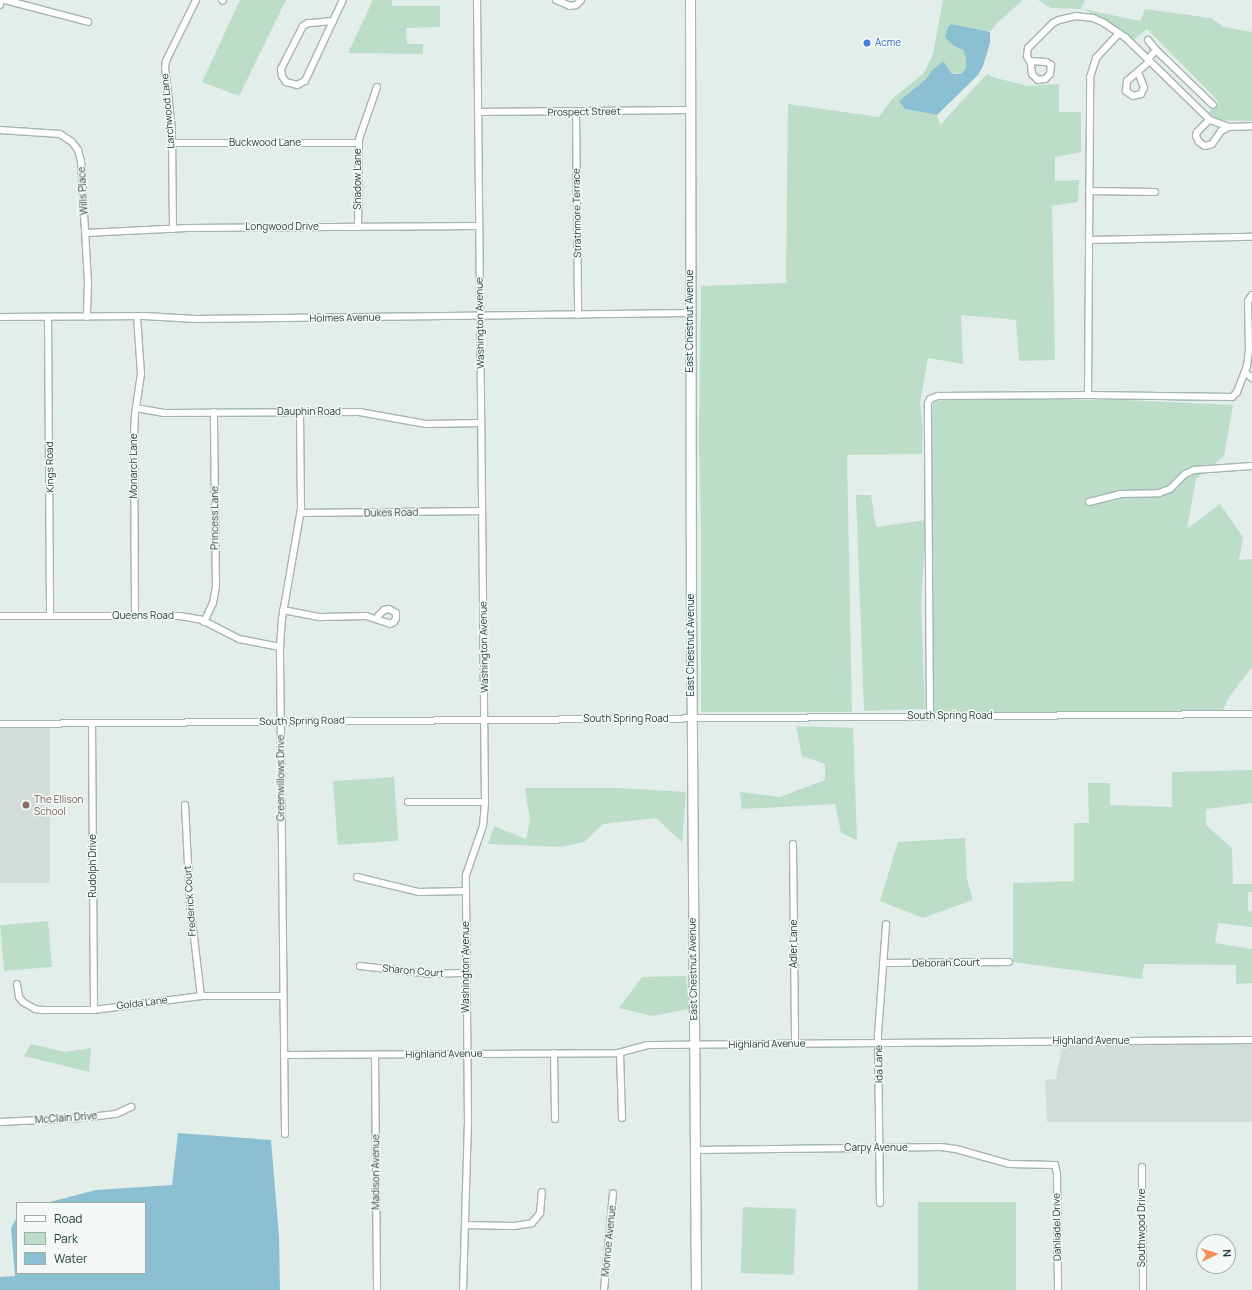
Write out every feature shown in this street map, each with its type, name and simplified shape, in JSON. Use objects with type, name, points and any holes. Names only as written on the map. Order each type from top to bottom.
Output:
[{"type":"street","points":[[0,5],[1,0]]},
{"type":"street","points":[[5,0],[88,22]]},
{"type":"street","name":"Larchwood Lane","points":[[173,229],[171,117],[165,82],[165,68],[166,61],[196,0]]},
{"type":"street","points":[[333,21],[308,23],[303,26],[281,69],[282,76],[286,82],[297,85],[305,81],[343,0]]},
{"type":"street","name":"Washington Avenue","points":[[463,1290],[468,1123],[465,891],[466,875],[483,826],[485,802],[478,0]]},
{"type":"street","points":[[556,0],[570,6],[576,5],[581,0]]},
{"type":"street","name":"East Chestnut Avenue","points":[[690,0],[691,719],[696,1290]]},
{"type":"street","points":[[1030,61],[1027,56],[1028,48],[1053,23],[1064,19],[1084,16],[1093,18],[1119,33],[1149,60],[1209,120],[1229,127],[1252,126]]},
{"type":"street","points":[[1088,395],[1091,70],[1096,58],[1119,33]]},
{"type":"street","points":[[1148,40],[1156,50],[1213,105]]},
{"type":"street","points":[[1138,72],[1156,50]]},
{"type":"street","name":"Shadow Lane","points":[[358,227],[358,143],[377,87]]},
{"type":"street","points":[[1193,104],[1202,94]]},
{"type":"street","name":"Prospect Street","points":[[478,112],[690,110]]},
{"type":"street","name":"Strathmore Terrace","points":[[576,112],[578,315]]},
{"type":"street","points":[[1209,120],[1197,132],[1196,136],[1198,142],[1206,146],[1212,144],[1221,131],[1229,127]]},
{"type":"street","name":"Wills Place","points":[[0,130],[51,132],[66,138],[76,146],[82,161],[88,284],[87,317]]},
{"type":"street","name":"Buckwood Lane","points":[[172,143],[358,143]]},
{"type":"street","points":[[1089,191],[1155,192]]},
{"type":"street","name":"Longwood Drive","points":[[85,232],[173,229],[479,226]]},
{"type":"street","points":[[1089,240],[1252,237]]},
{"type":"street","points":[[930,716],[928,403],[930,399],[938,396],[1088,395],[1232,397],[1237,392],[1245,372],[1249,350],[1248,301],[1252,295]]},
{"type":"street","name":"Holmes Avenue","points":[[0,317],[137,316],[196,320],[690,313]]},
{"type":"street","name":"Monarch Lane","points":[[135,616],[134,434],[141,374],[137,316]]},
{"type":"street","name":"Kings Road","points":[[48,317],[50,616]]},
{"type":"street","points":[[1245,372],[1252,378]]},
{"type":"street","name":"Dauphin Road","points":[[136,408],[163,413],[367,413],[407,422],[426,424],[481,423]]},
{"type":"street","name":"Princess Lane","points":[[204,622],[213,603],[216,586],[214,412]]},
{"type":"street","name":"Greenwillows Drive","points":[[285,1134],[280,647],[283,610],[300,513],[300,412]]},
{"type":"street","points":[[1089,502],[1120,494],[1159,493],[1170,488],[1186,474],[1194,470],[1252,466]]},
{"type":"street","name":"Dukes Road","points":[[300,513],[482,511]]},
{"type":"street","points":[[283,610],[320,617],[366,616],[390,624],[394,622],[396,613],[390,609],[384,610],[378,616]]},
{"type":"street","name":"Queens Road","points":[[0,616],[180,616],[204,622],[239,639],[280,647]]},
{"type":"street","name":"South Spring Road","points":[[0,724],[1252,714]]},
{"type":"street","name":"Rudolph Drive","points":[[92,723],[94,1010]]},
{"type":"street","points":[[408,802],[485,802]]},
{"type":"street","name":"Frederick Court","points":[[185,805],[190,903],[201,996]]},
{"type":"street","name":"Adler Lane","points":[[793,844],[795,1044]]},
{"type":"street","points":[[357,877],[419,892],[465,891]]},
{"type":"street","name":"Ida Lane","points":[[880,1203],[878,1043],[886,924]]},
{"type":"street","name":"Deborah Court","points":[[884,963],[1009,962]]},
{"type":"street","name":"Sharon Court","points":[[360,966],[432,974],[466,973]]},
{"type":"street","name":"Golda Lane","points":[[17,984],[19,997],[23,1002],[35,1009],[94,1010],[201,996],[283,996]]},
{"type":"street","name":"Highland Avenue","points":[[284,1055],[620,1053],[647,1045],[1252,1040]]},
{"type":"street","points":[[554,1053],[555,1119]]},
{"type":"street","points":[[620,1053],[622,1118]]},
{"type":"street","name":"Madison Avenue","points":[[375,1055],[377,1290]]},
{"type":"street","name":"McClain Drive","points":[[0,1122],[82,1118],[116,1114],[131,1107]]},
{"type":"street","name":"Carpy Avenue","points":[[695,1150],[942,1147],[956,1149],[1003,1163],[1055,1165]]},
{"type":"street","name":"Dahliadel Drive","points":[[1055,1165],[1057,1174],[1058,1290]]},
{"type":"street","name":"Southwood Drive","points":[[1142,1167],[1143,1290]]},
{"type":"street","points":[[465,1225],[514,1226],[532,1223],[540,1213],[542,1192]]},
{"type":"street","name":"Monroe Avenue","points":[[604,1290],[613,1193]]},
{"type":"shaded area","name":"The Ellison School","points":[[0,728],[50,728],[50,883],[0,883]]},
{"type":"shaded area","points":[[1252,1039],[1252,1122],[1047,1122],[1045,1080],[1056,1079],[1063,1041]]},
{"type":"green space","points":[[240,0],[286,0],[239,96],[202,82]]},
{"type":"green space","points":[[373,0],[392,0],[392,6],[440,6],[440,27],[406,28],[407,44],[423,44],[423,54],[348,53]]},
{"type":"green space","points":[[943,0],[1023,0],[997,23],[990,32],[952,24],[954,46],[963,50],[966,59],[966,68],[961,74],[951,73],[944,62],[932,70],[926,79],[899,101],[905,109],[937,115],[940,125],[987,74],[996,78],[1028,86],[1059,84],[1059,112],[1081,112],[1081,152],[1055,157],[1055,181],[1079,180],[1078,202],[1052,206],[1055,360],[1019,361],[1016,320],[961,315],[963,364],[928,358],[920,403],[923,427],[922,454],[847,455],[852,712],[701,712],[701,534],[699,440],[701,286],[786,283],[788,104],[879,117],[892,99],[924,73],[933,54]]},
{"type":"green space","points":[[1038,0],[1085,0],[1081,9],[1051,8]]},
{"type":"green space","points":[[1083,9],[1140,21],[1145,9],[1211,18],[1224,27],[1252,32],[1252,121],[1215,120],[1206,115],[1219,102],[1147,29],[1132,41],[1112,24]]},
{"type":"green space","points":[[943,399],[1124,400],[1233,405],[1224,456],[1196,479],[1187,529],[1220,504],[1243,537],[1239,560],[1252,559],[1252,667],[1229,697],[1222,712],[933,713],[932,416],[933,403]]},
{"type":"green space","points":[[856,495],[871,495],[876,527],[926,520],[921,605],[925,709],[864,711]]},
{"type":"green space","points":[[796,726],[853,728],[857,840],[841,833],[835,804],[742,809],[740,792],[780,797],[825,780],[825,764],[802,756]]},
{"type":"green space","points":[[1252,770],[1252,803],[1206,809],[1206,825],[1232,848],[1233,884],[1252,884],[1252,892],[1248,892],[1248,911],[1252,912],[1252,927],[1218,923],[1215,943],[1252,949],[1252,983],[1236,984],[1236,965],[1144,964],[1142,979],[1013,962],[1013,883],[1074,881],[1074,823],[1089,823],[1088,783],[1110,783],[1110,805],[1172,807],[1172,772]]},
{"type":"green space","points":[[394,777],[398,841],[338,845],[333,781]]},
{"type":"green space","points":[[525,788],[620,788],[686,792],[682,842],[656,818],[603,824],[584,842],[561,847],[488,844],[494,826],[526,839],[530,821]]},
{"type":"green space","points":[[965,838],[967,879],[973,900],[923,918],[880,901],[898,842]]},
{"type":"green space","points":[[48,921],[52,967],[4,971],[0,925]]},
{"type":"green space","points":[[686,976],[689,1009],[652,1016],[619,1008],[642,977]]},
{"type":"green space","points":[[31,1044],[65,1052],[91,1048],[89,1072],[24,1056]]},
{"type":"green space","points":[[918,1202],[1016,1202],[1016,1290],[918,1290]]},
{"type":"green space","points":[[743,1207],[796,1209],[794,1275],[741,1273]]},
{"type":"water","points":[[952,24],[990,32],[990,43],[983,66],[978,75],[937,115],[905,109],[899,101],[926,79],[932,70],[941,63],[944,62],[951,73],[955,74],[961,74],[966,68],[966,59],[963,50],[954,46],[945,37],[948,27]]},
{"type":"water","points":[[178,1133],[271,1140],[279,1237],[280,1290],[0,1290],[0,1277],[15,1276],[11,1228],[16,1219],[16,1274],[146,1274],[146,1202],[50,1202],[96,1190],[172,1185]]},
{"type":"place","name":"Acme","points":[[867,43]]},
{"type":"place","name":"The Ellison School","points":[[26,805]]}]
